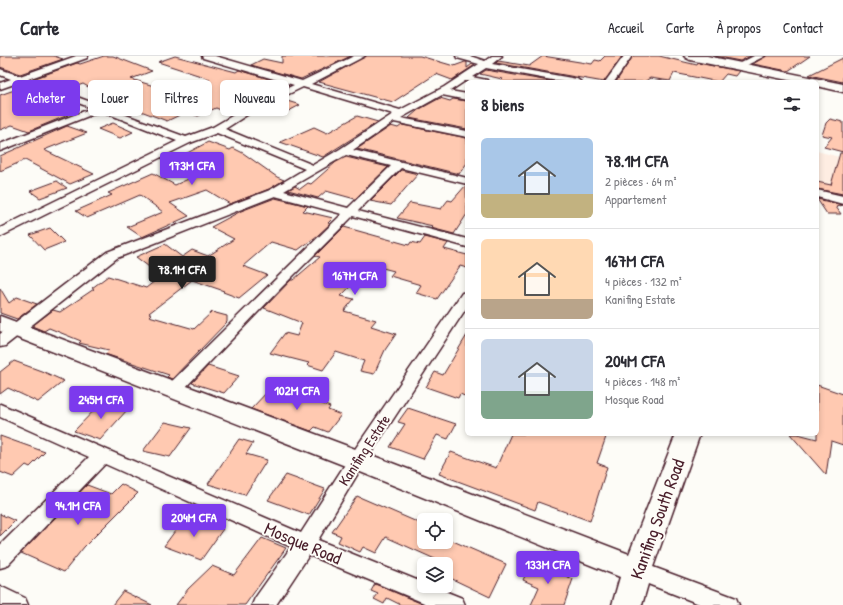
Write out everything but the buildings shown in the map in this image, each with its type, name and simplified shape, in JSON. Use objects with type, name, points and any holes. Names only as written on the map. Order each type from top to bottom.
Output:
[{"type":"street","points":[[0,72],[18,80],[84,56]]},
{"type":"street","points":[[206,56],[302,84],[397,116],[465,133]]},
{"type":"street","points":[[0,233],[186,141],[217,129],[302,84],[361,56]]},
{"type":"street","points":[[460,56],[480,61],[485,65],[566,80]]},
{"type":"street","points":[[6,331],[112,255],[274,192],[344,151],[397,116],[441,92],[498,56]]},
{"type":"street","points":[[610,80],[628,56]]},
{"type":"street","points":[[690,56],[806,80]]},
{"type":"street","points":[[738,66],[761,56]]},
{"type":"street","points":[[464,78],[474,80]]},
{"type":"street","points":[[0,86],[12,82]]},
{"type":"street","points":[[819,83],[843,88]]},
{"type":"street","points":[[441,92],[465,97]]},
{"type":"street","points":[[0,148],[88,113]]},
{"type":"street","points":[[122,116],[186,141]]},
{"type":"street","points":[[217,129],[314,169]]},
{"type":"street","points":[[344,151],[465,180]]},
{"type":"street","points":[[174,389],[277,284],[399,164]]},
{"type":"street","points":[[274,192],[465,242]]},
{"type":"street","points":[[819,194],[843,200]]},
{"type":"street","name":"Kanifing Estate","points":[[263,605],[305,544],[357,460],[465,299]]},
{"type":"street","points":[[6,331],[174,389],[728,605]]},
{"type":"street","name":"Mosque Road","points":[[0,410],[305,544],[454,605]]},
{"type":"street","name":"Kanifing South Road","points":[[627,605],[637,570],[687,436]]},
{"type":"street","points":[[0,559],[102,456]]},
{"type":"street","points":[[0,596],[17,605]]},
{"type":"shaded area","points":[[819,152],[843,158],[843,199],[819,193]]}]
